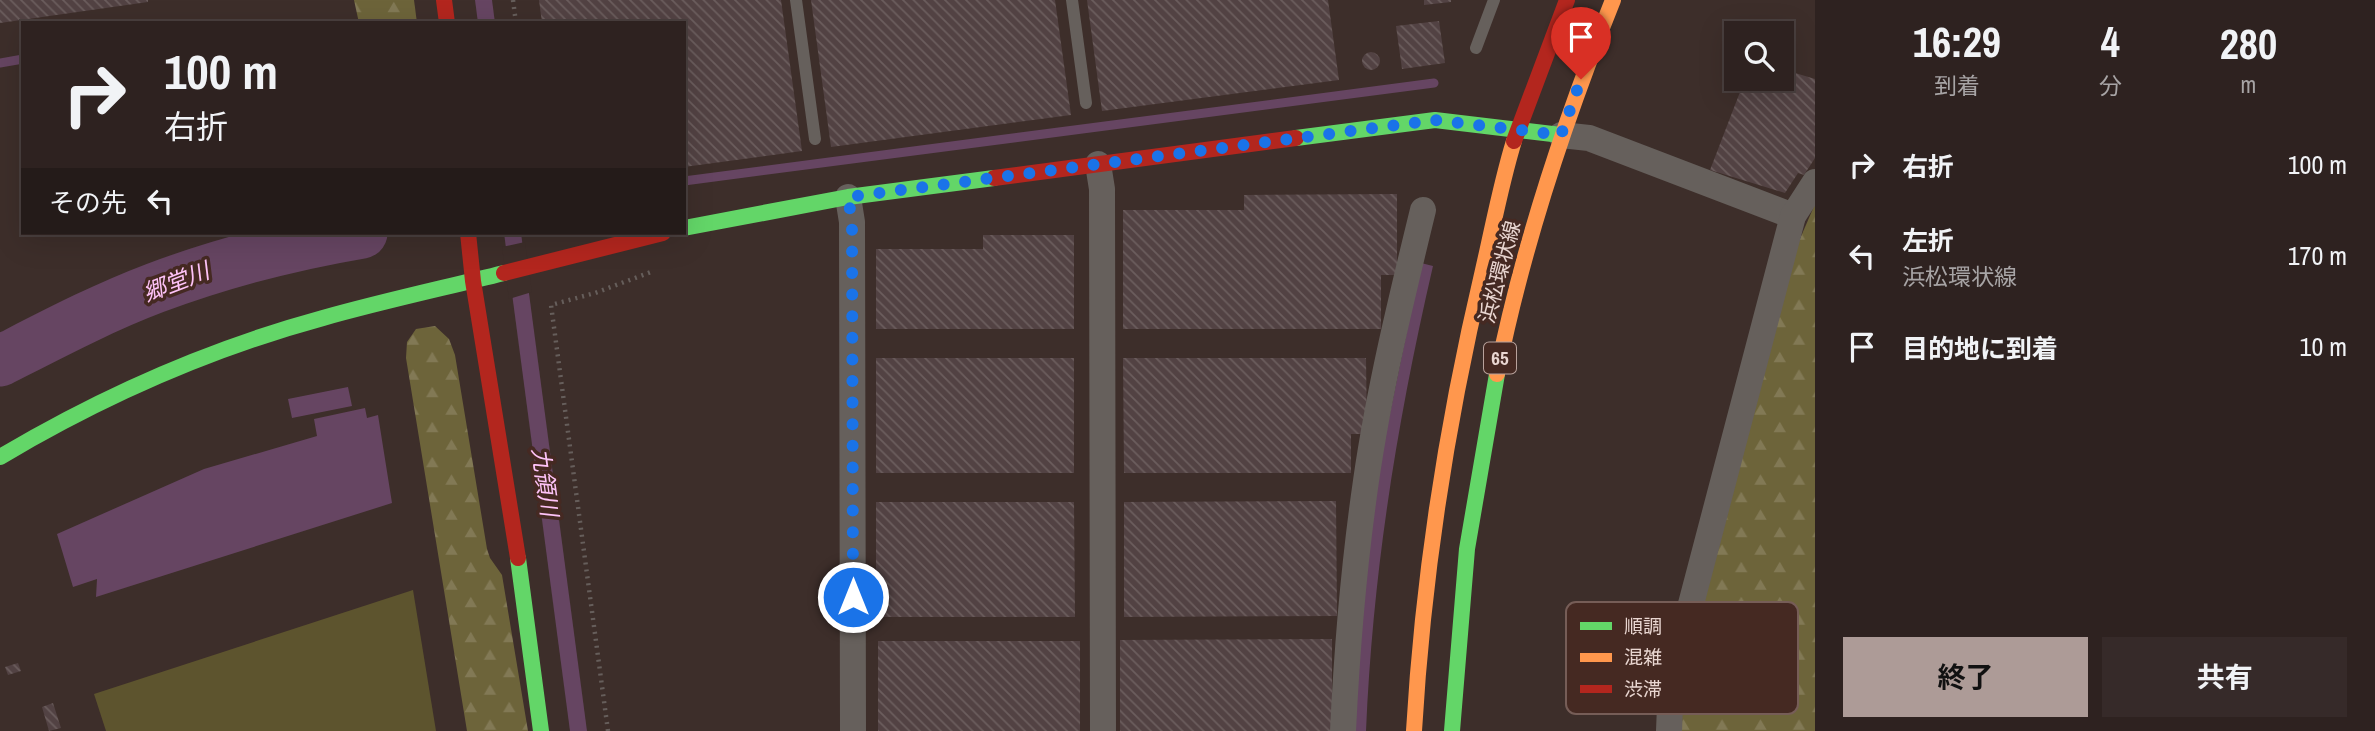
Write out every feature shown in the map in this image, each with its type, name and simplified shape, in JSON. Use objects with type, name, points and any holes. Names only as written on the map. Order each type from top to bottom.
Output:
[{"type":"street","points":[[444,0],[447,21]]},
{"type":"street","name":"浜松環状線","points":[[1414,731],[1426,566],[1447,427],[1471,314],[1518,130],[1567,0]]},
{"type":"street","name":"浜松環状線","points":[[1452,731],[1459,620],[1484,434],[1511,312],[1561,135],[1613,0]]},
{"type":"street","points":[[686,228],[848,197],[1435,120],[1588,138],[1793,216]]},
{"type":"street","points":[[1098,164],[1102,189],[1103,731]]},
{"type":"street","points":[[1692,602],[1793,216],[1815,182]]},
{"type":"street","points":[[848,197],[852,222],[853,731]]},
{"type":"street","points":[[1343,731],[1350,611],[1366,480],[1390,349],[1423,210]]},
{"type":"street","points":[[468,235],[472,281],[517,553],[541,731]]},
{"type":"street","points":[[0,457],[105,399],[212,354],[322,318],[655,235]]},
{"type":"lane","points":[[796,0],[815,139]]},
{"type":"lane","points":[[1072,0],[1086,103]]},
{"type":"lane","points":[[1476,48],[1494,0]]},
{"type":"path","points":[[513,0],[516,21]]},
{"type":"path","points":[[608,731],[551,304],[595,293],[653,271],[657,264]]},
{"type":"green space","points":[[354,0],[414,0],[417,21],[359,21]]},
{"type":"green space","points":[[1815,204],[1815,731],[1681,731],[1682,714],[1798,714],[1798,602],[1704,602],[1796,248]]},
{"type":"green space","points":[[435,326],[449,339],[455,355],[487,549],[502,575],[528,731],[467,731],[406,358],[407,342],[416,329]]},
{"type":"shaded area","points":[[413,590],[436,731],[106,731],[94,694]]},
{"type":"water","points":[[475,0],[492,0],[495,21],[478,21]]},
{"type":"water","name":"九領川","points":[[504,235],[521,235],[587,731],[570,731]]},
{"type":"water","points":[[1421,263],[1433,266],[1408,382],[1389,497],[1374,612],[1366,731],[1353,731],[1376,481]]},
{"type":"water","points":[[348,387],[352,406],[292,418],[288,399]]},
{"type":"water","points":[[365,408],[367,418],[378,415],[392,503],[96,597],[97,579],[73,587],[57,534],[204,469],[317,436],[314,419]]},
{"type":"pier","points":[[525,242],[532,292],[509,299],[502,247]]},
{"type":"building","points":[[0,0],[148,0],[148,2],[0,23]]},
{"type":"building","points":[[539,0],[781,0],[802,151],[686,167],[686,21],[542,21]]},
{"type":"building","points":[[811,0],[1055,0],[1071,115],[831,147]]},
{"type":"building","points":[[1087,0],[1328,0],[1339,80],[1102,111]]},
{"type":"building","points":[[1424,0],[1451,0],[1451,2],[1424,5]]},
{"type":"building","points":[[1439,21],[1445,63],[1402,69],[1396,26]]},
{"type":"building","points":[[1371,52],[1377,55],[1380,61],[1377,67],[1371,70],[1365,67],[1362,61],[1365,55]]},
{"type":"building","points":[[1794,73],[1815,79],[1815,158],[1804,175],[1798,173],[1785,193],[1710,170],[1740,91],[1794,91]]},
{"type":"building","points":[[1397,194],[1397,275],[1381,275],[1381,329],[1123,329],[1123,210],[1244,210],[1244,195]]},
{"type":"building","points":[[983,235],[1074,235],[1074,329],[876,329],[876,249],[983,249]]},
{"type":"building","points":[[876,358],[1074,358],[1074,473],[876,473]]},
{"type":"building","points":[[1123,358],[1366,358],[1367,434],[1351,434],[1351,473],[1124,473]]},
{"type":"building","points":[[1336,501],[1337,616],[1124,617],[1124,502]]},
{"type":"building","points":[[876,502],[1074,502],[1075,617],[876,617]]},
{"type":"building","points":[[1332,639],[1332,731],[1120,731],[1120,640]]},
{"type":"building","points":[[878,641],[1080,641],[1080,731],[878,731]]},
{"type":"building","points":[[18,663],[21,671],[8,675],[5,667]]},
{"type":"building","points":[[53,703],[61,728],[49,731],[42,707]]},
{"type":"waterway","points":[[0,63],[21,59]]},
{"type":"waterway","points":[[686,181],[1434,83]]},
{"type":"waterway","name":"郷堂川","points":[[0,361],[96,313],[180,279],[257,256],[351,235]]},
{"type":"traffic: fast","points":[[1296,138],[1435,120],[1561,135]]},
{"type":"traffic: fast","points":[[686,228],[848,197],[994,178]]},
{"type":"traffic: fast","points":[[0,457],[117,395],[239,344],[346,312],[504,273]]},
{"type":"traffic: fast","points":[[1452,731],[1467,549],[1497,374]]},
{"type":"traffic: fast","points":[[518,558],[541,731]]},
{"type":"traffic: slow","points":[[1497,374],[1519,278],[1546,184],[1613,0]]},
{"type":"traffic: slow","points":[[1414,731],[1438,499],[1470,327],[1514,141]]},
{"type":"traffic: jam","points":[[444,0],[447,21]]},
{"type":"traffic: jam","points":[[1514,141],[1567,0]]},
{"type":"traffic: jam","points":[[994,178],[1296,138]]},
{"type":"traffic: jam","points":[[468,235],[473,281],[518,558]]},
{"type":"traffic: jam","points":[[504,273],[655,235]]},
{"type":"route","points":[[853,597],[852,222],[848,197],[1435,120],[1561,135],[1581,79]]}]
